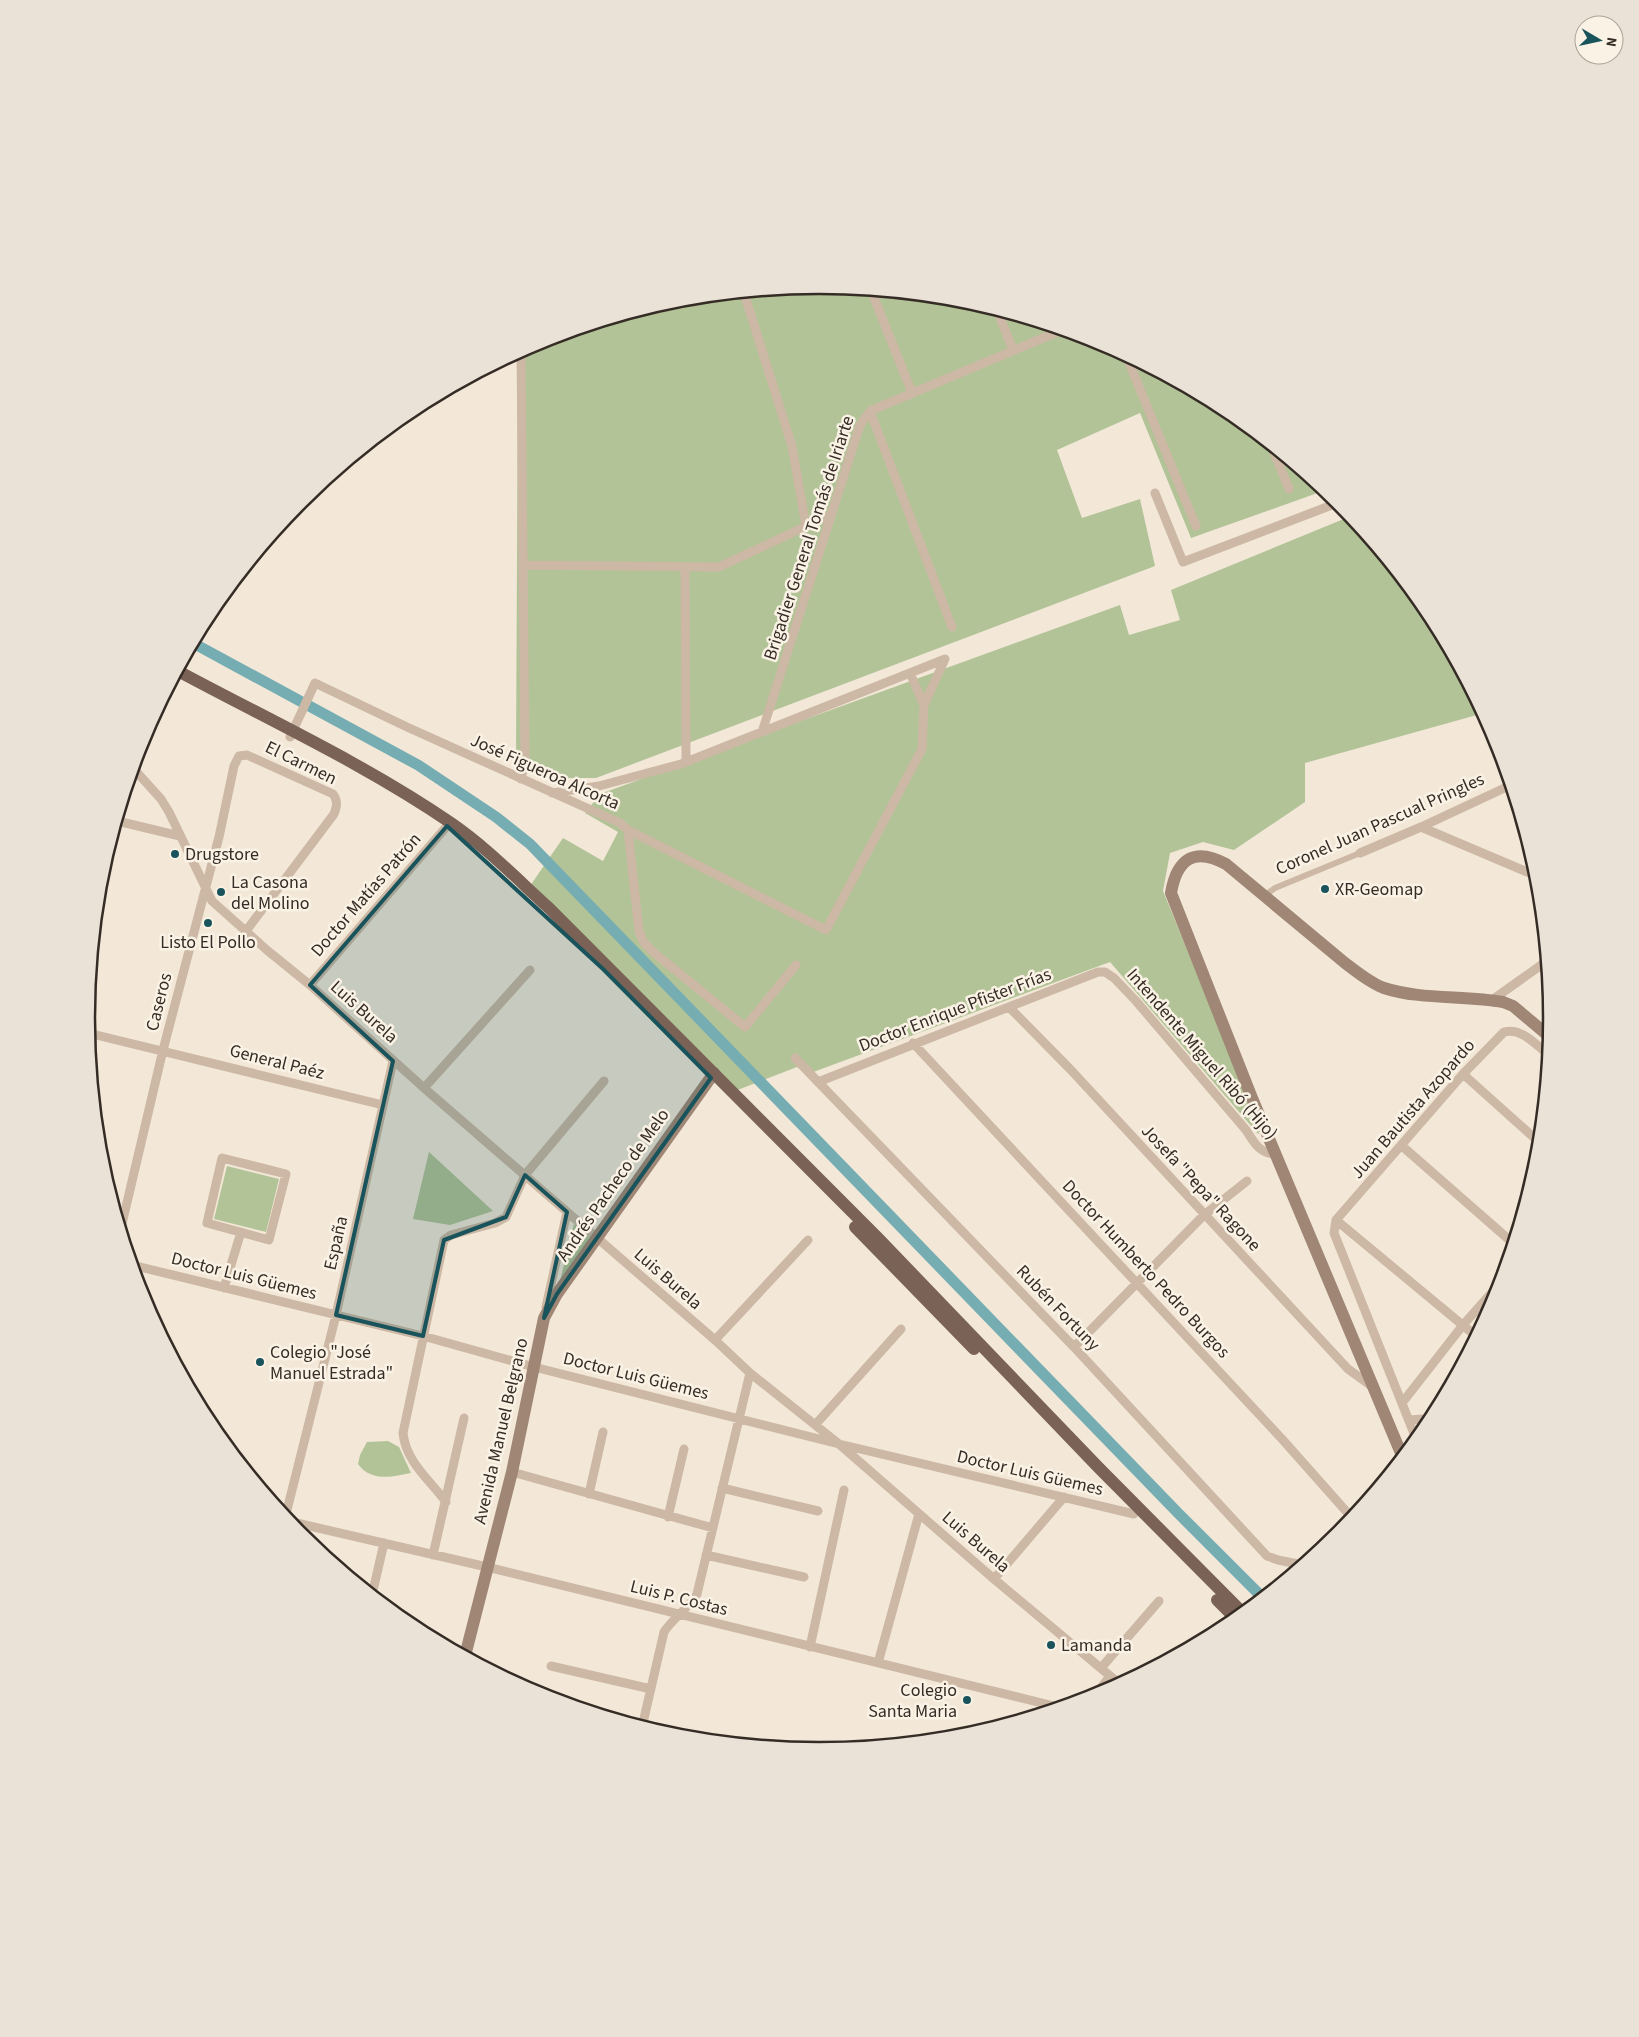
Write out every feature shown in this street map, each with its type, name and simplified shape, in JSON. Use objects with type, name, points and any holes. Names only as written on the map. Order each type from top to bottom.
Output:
[{"type":"main road","points":[[183,674],[374,780],[447,826],[519,889],[898,1258],[1105,1475],[1239,1609]]},
{"type":"main road","points":[[179,681],[291,734],[400,790],[453,824],[549,908],[1231,1615]]},
{"type":"main road","points":[[1400,1451],[1276,1154],[1171,893],[1174,877],[1178,868],[1188,860],[1199,855],[1212,857],[1226,864],[1351,968],[1383,988],[1404,992],[1492,1000],[1513,1006],[1543,1032]]},
{"type":"main road","name":"Andrés Pacheco de Melo","points":[[544,1318],[557,1294],[712,1076]]},
{"type":"main road","name":"Avenida Manuel Belgrano","points":[[466,1651],[512,1472],[544,1318]]},
{"type":"street","points":[[874,297],[912,393]]},
{"type":"street","points":[[746,298],[792,446],[806,526]]},
{"type":"street","points":[[1001,318],[1013,350]]},
{"type":"street","name":"Brigadier General Tomás de Iriarte","points":[[762,732],[860,425],[870,411],[1055,333]]},
{"type":"street","points":[[521,359],[524,761],[521,779]]},
{"type":"street","points":[[1130,364],[1196,526]]},
{"type":"street","points":[[870,411],[952,627]]},
{"type":"street","points":[[1276,456],[1289,489]]},
{"type":"street","points":[[1155,494],[1182,562],[1331,505]]},
{"type":"street","points":[[523,565],[720,567],[830,515]]},
{"type":"street","points":[[684,567],[686,762]]},
{"type":"street","points":[[551,793],[599,786],[686,762],[945,659],[924,705],[922,749],[826,930],[628,830]]},
{"type":"street","points":[[910,673],[924,705]]},
{"type":"street","name":"José Figueroa Alcorta","points":[[291,734],[315,683],[620,824],[628,830],[639,931],[643,941],[745,1027],[796,965]]},
{"type":"street","name":"Caseros","points":[[123,1218],[163,1050],[204,887],[219,837],[234,766],[239,756]]},
{"type":"street","name":"El Carmen","points":[[239,756],[256,759],[333,794],[337,799],[337,807],[334,814],[246,931]]},
{"type":"street","name":"Luis Burela","points":[[138,773],[161,799],[212,901],[310,985],[566,1212],[715,1340],[750,1373],[839,1444],[994,1579],[1114,1680]]},
{"type":"street","name":"Coronel Juan Pascual Pringles","points":[[1264,896],[1275,888],[1421,827],[1506,787]]},
{"type":"street","points":[[123,822],[180,836]]},
{"type":"street","name":"Doctor Matías Patrón","points":[[310,985],[447,826]]},
{"type":"street","points":[[1421,827],[1529,873]]},
{"type":"street","points":[[1492,1000],[1541,965]]},
{"type":"street","points":[[424,1088],[530,970]]},
{"type":"street","name":"Doctor Enrique Pfister Frías","points":[[818,1082],[1009,1006],[1098,972],[1105,972]]},
{"type":"street","name":"Intendente Miguel Ribó (Hijo)","points":[[1105,972],[1114,978],[1136,1001],[1246,1130],[1256,1145],[1267,1154],[1276,1154]]},
{"type":"street","name":"Josefa \"Pepa\" Ragone","points":[[1009,1006],[1070,1069],[1348,1369],[1373,1386]]},
{"type":"street","name":"Juan Bautista Azopardo","points":[[1336,1220],[1464,1074],[1504,1032],[1518,1031],[1543,1050]]},
{"type":"street","name":"General Paéz","points":[[96,1035],[383,1106]]},
{"type":"street","name":"Doctor Humberto Pedro Burgos","points":[[913,1043],[1348,1513]]},
{"type":"street","name":"Rubén Fortuny","points":[[795,1058],[1074,1347],[1268,1556],[1296,1564]]},
{"type":"street","name":"España","points":[[288,1510],[336,1315],[394,1061]]},
{"type":"street","points":[[1464,1074],[1534,1137]]},
{"type":"street","points":[[446,1502],[412,1461],[405,1447],[403,1433],[444,1240],[451,1235],[495,1223],[506,1217],[525,1175],[604,1081]]},
{"type":"street","points":[[1402,1146],[1509,1240]]},
{"type":"street","points":[[222,1158],[286,1174],[269,1240],[241,1232],[208,1223],[222,1158]]},
{"type":"street","points":[[1074,1347],[1204,1215],[1247,1181]]},
{"type":"street","name":"Avenida Manuel Belgrano","points":[[544,1318],[566,1212]]},
{"type":"street","points":[[1336,1220],[1472,1333]]},
{"type":"street","points":[[1336,1220],[1334,1233],[1414,1432]]},
{"type":"street","points":[[224,1288],[241,1232]]},
{"type":"street","points":[[715,1340],[808,1240]]},
{"type":"street","name":"Doctor Luis Güemes","points":[[139,1267],[423,1336],[534,1367],[839,1444],[1134,1514]]},
{"type":"street","points":[[1402,1403],[1463,1325],[1489,1296]]},
{"type":"street","points":[[815,1425],[901,1329]]},
{"type":"street","points":[[643,1721],[664,1632],[670,1623],[690,1605],[697,1594],[750,1373]]},
{"type":"street","points":[[433,1555],[464,1418]]},
{"type":"street","points":[[1409,1420],[1423,1419]]},
{"type":"street","points":[[589,1494],[603,1432]]},
{"type":"street","points":[[668,1517],[684,1449]]},
{"type":"street","points":[[512,1472],[713,1528]]},
{"type":"street","points":[[722,1488],[818,1511]]},
{"type":"street","points":[[810,1647],[844,1490]]},
{"type":"street","points":[[994,1579],[1064,1497]]},
{"type":"street","points":[[878,1663],[919,1514]]},
{"type":"street","name":"Luis P. Costas","points":[[300,1524],[487,1567],[1051,1705]]},
{"type":"street","points":[[373,1589],[384,1543]]},
{"type":"street","points":[[706,1555],[804,1577]]},
{"type":"street","points":[[1101,1668],[1159,1600]]},
{"type":"street","points":[[551,1666],[651,1689]]},
{"type":"street","points":[[1106,1684],[1110,1676]]},
{"type":"highlighted area","points":[[447,826],[603,969],[711,1078],[557,1294],[544,1318],[567,1212],[525,1175],[506,1217],[444,1240],[423,1336],[336,1315],[393,1061],[310,985]]},
{"type":"green space","points":[[820,294],[867,296],[914,300],[961,308],[1052,332],[1097,349],[1140,369],[1182,391],[1222,416],[1261,444],[1318,493],[1191,538],[1140,413],[1057,450],[1082,518],[1140,499],[1155,566],[596,778],[557,778],[516,762],[518,360],[587,332],[678,308],[725,300],[772,296]]},
{"type":"green space","points":[[1344,519],[1394,577],[1422,616],[1447,656],[1477,715],[1305,763],[1305,802],[1234,850],[1203,842],[1170,853],[1163,891],[1261,1130],[1258,1134],[1110,962],[808,1074],[797,1067],[735,1091],[530,886],[563,838],[603,861],[618,832],[585,813],[600,794],[1120,605],[1129,635],[1180,620],[1171,590]]},
{"type":"green space","points":[[429,1152],[493,1211],[450,1225],[413,1219]]},
{"type":"green space","points":[[227,1166],[279,1179],[266,1232],[214,1219]]},
{"type":"green space","points":[[574,1224],[593,1240],[560,1281]]},
{"type":"green space","points":[[388,1441],[399,1447],[411,1473],[389,1477],[375,1476],[363,1470],[358,1464],[360,1455],[367,1442]]},
{"type":"waterway","points":[[198,646],[418,765],[496,817],[530,844],[1178,1513],[1259,1594]]},
{"type":"place","name":"Drugstore","points":[[175,854]]},
{"type":"place","name":"XR-Geomap","points":[[1325,889]]},
{"type":"place","name":"La Casona del Molino","points":[[221,892]]},
{"type":"place","name":"Listo El Pollo","points":[[208,923]]},
{"type":"place","name":"Colegio \"José Manuel Estrada\"","points":[[260,1362]]},
{"type":"place","name":"Lamanda","points":[[1051,1645]]},
{"type":"place","name":"Colegio Santa Maria","points":[[967,1700]]}]
